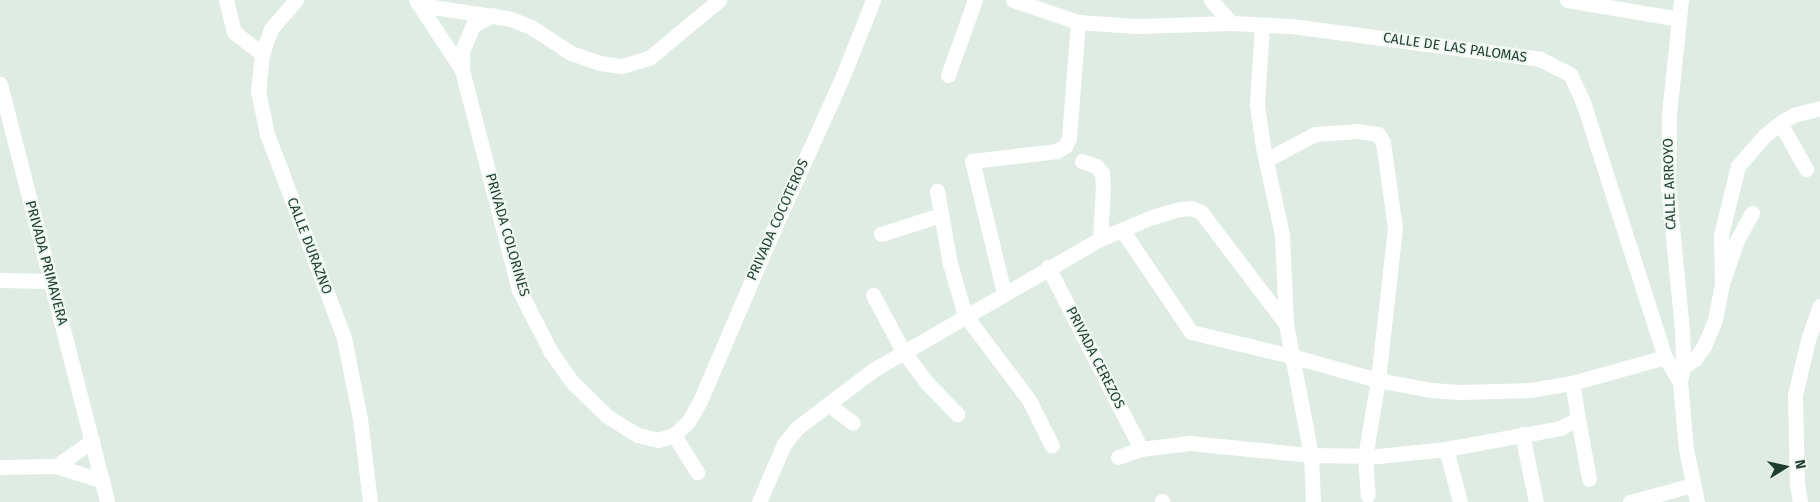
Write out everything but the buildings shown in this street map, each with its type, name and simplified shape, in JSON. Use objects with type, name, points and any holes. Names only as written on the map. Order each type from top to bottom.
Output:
[{"type":"street","points":[[226,0],[234,32],[262,54]]},
{"type":"street","name":"CALLE DURAZNO","points":[[296,0],[271,28],[262,54],[258,91],[267,134],[344,338],[360,419],[372,500]]},
{"type":"street","points":[[418,2],[511,19],[530,27],[579,56],[611,66],[622,66],[649,58],[718,0]]},
{"type":"street","name":"PRIVADA COCOTEROS","points":[[674,435],[688,422],[700,401],[772,233],[842,78],[874,0]]},
{"type":"street","points":[[948,75],[975,0]]},
{"type":"street","name":"CALLE DE LAS PALOMAS","points":[[1013,0],[1078,22],[1136,26],[1231,23],[1291,26],[1540,59],[1570,74],[1583,102],[1665,357],[1682,374]]},
{"type":"street","points":[[1211,0],[1231,23]]},
{"type":"street","points":[[1566,0],[1679,19]]},
{"type":"street","name":"CALLE ARROYO","points":[[1681,0],[1669,114],[1668,185],[1682,330],[1682,374],[1692,485],[1697,502]]},
{"type":"street","name":"PRIVADA COLORINES","points":[[418,2],[462,70],[519,290],[551,352],[573,383],[607,416],[624,428],[658,440],[674,435]]},
{"type":"street","points":[[462,70],[462,51],[473,25],[493,15]]},
{"type":"street","points":[[1004,293],[972,161],[1057,151],[1065,146],[1069,138],[1078,22]]},
{"type":"street","points":[[1262,26],[1257,104],[1266,160],[1282,236],[1286,324],[1311,455],[1313,502]]},
{"type":"street","name":"PRIVADA PRIMAVERA","points":[[0,84],[108,502]]},
{"type":"street","points":[[1722,284],[1721,235],[1733,180],[1738,166],[1764,136],[1780,122],[1794,115],[1820,108]]},
{"type":"street","points":[[1780,122],[1806,169]]},
{"type":"street","points":[[1266,160],[1316,134],[1358,131],[1378,134],[1383,142],[1395,228],[1378,380],[1365,456],[1368,495]]},
{"type":"street","points":[[1082,161],[1096,166],[1102,173],[1100,239]]},
{"type":"street","points":[[937,191],[950,264],[965,315],[1029,400],[1052,446]]},
{"type":"street","points":[[759,502],[784,444],[797,428],[903,351],[1100,239],[1180,209],[1190,208],[1201,212],[1286,324]]},
{"type":"street","points":[[1682,374],[1704,346],[1715,320],[1722,284],[1737,240],[1752,214]]},
{"type":"street","points":[[882,234],[941,215]]},
{"type":"street","points":[[1122,230],[1191,332],[1291,356],[1378,380],[1431,390],[1487,393],[1530,390],[1572,383],[1665,357]]},
{"type":"street","name":"PRIVADA CEREZOS","points":[[1048,267],[1141,449]]},
{"type":"street","points":[[0,280],[51,281]]},
{"type":"street","points":[[873,295],[903,351],[926,382],[957,414]]},
{"type":"street","points":[[1800,502],[1797,484],[1795,395],[1808,340],[1820,306]]},
{"type":"street","points":[[1572,383],[1588,479]]},
{"type":"street","points":[[828,404],[853,423]]},
{"type":"street","points":[[1118,457],[1141,449],[1190,443],[1311,455],[1365,456],[1446,449],[1560,428],[1578,419]]},
{"type":"street","points":[[1522,434],[1536,502]]},
{"type":"street","points":[[674,435],[697,472]]},
{"type":"street","points":[[56,466],[92,441]]},
{"type":"street","points":[[1446,449],[1460,502]]},
{"type":"street","points":[[0,467],[56,466],[103,481]]},
{"type":"street","points":[[1630,502],[1692,485]]}]
